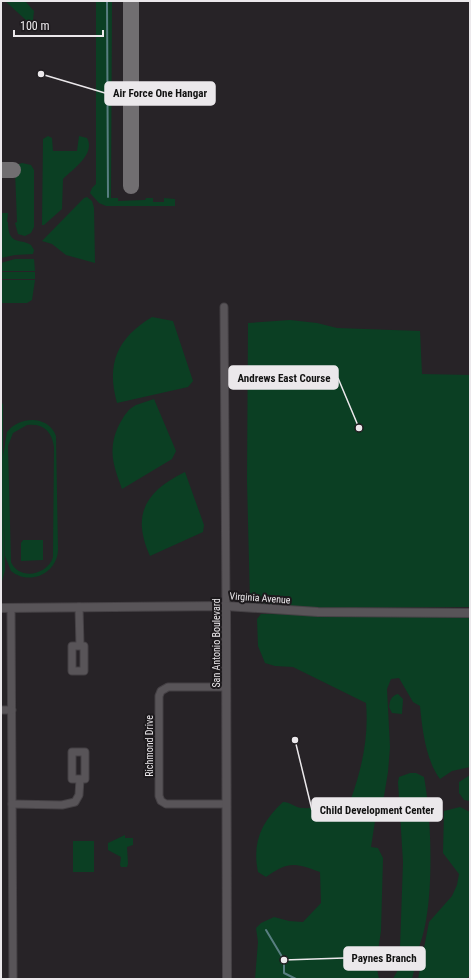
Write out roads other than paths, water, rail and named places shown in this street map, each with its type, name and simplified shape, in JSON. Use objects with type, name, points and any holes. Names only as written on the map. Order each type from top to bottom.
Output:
[{"type":"street","name":"San Antonio Boulevard","points":[[224,307],[226,979]]},
{"type":"street","name":"Virginia Avenue","points":[[1,608],[226,606],[318,612],[470,613]]},
{"type":"street","points":[[79,607],[80,646]]},
{"type":"street","points":[[11,608],[13,979]]},
{"type":"street","name":"Richmond Drive","points":[[226,686],[168,688],[161,691],[159,696],[159,796],[161,801],[166,804],[226,804]]},
{"type":"street","points":[[1,710],[12,710]]},
{"type":"street","points":[[12,804],[73,803],[79,795],[80,779]]},
{"type":"waterway","points":[[107,1],[108,197]]},
{"type":"waterway","points":[[266,930],[284,960],[284,973],[296,979]]},
{"type":"place","name":"Air Force One Hangar","points":[[41,74]]},
{"type":"place","name":"Andrews East Course","points":[[359,428]]},
{"type":"place","name":"Child Development Center","points":[[295,740]]},
{"type":"place","name":"Paynes Branch","points":[[284,960]]}]
